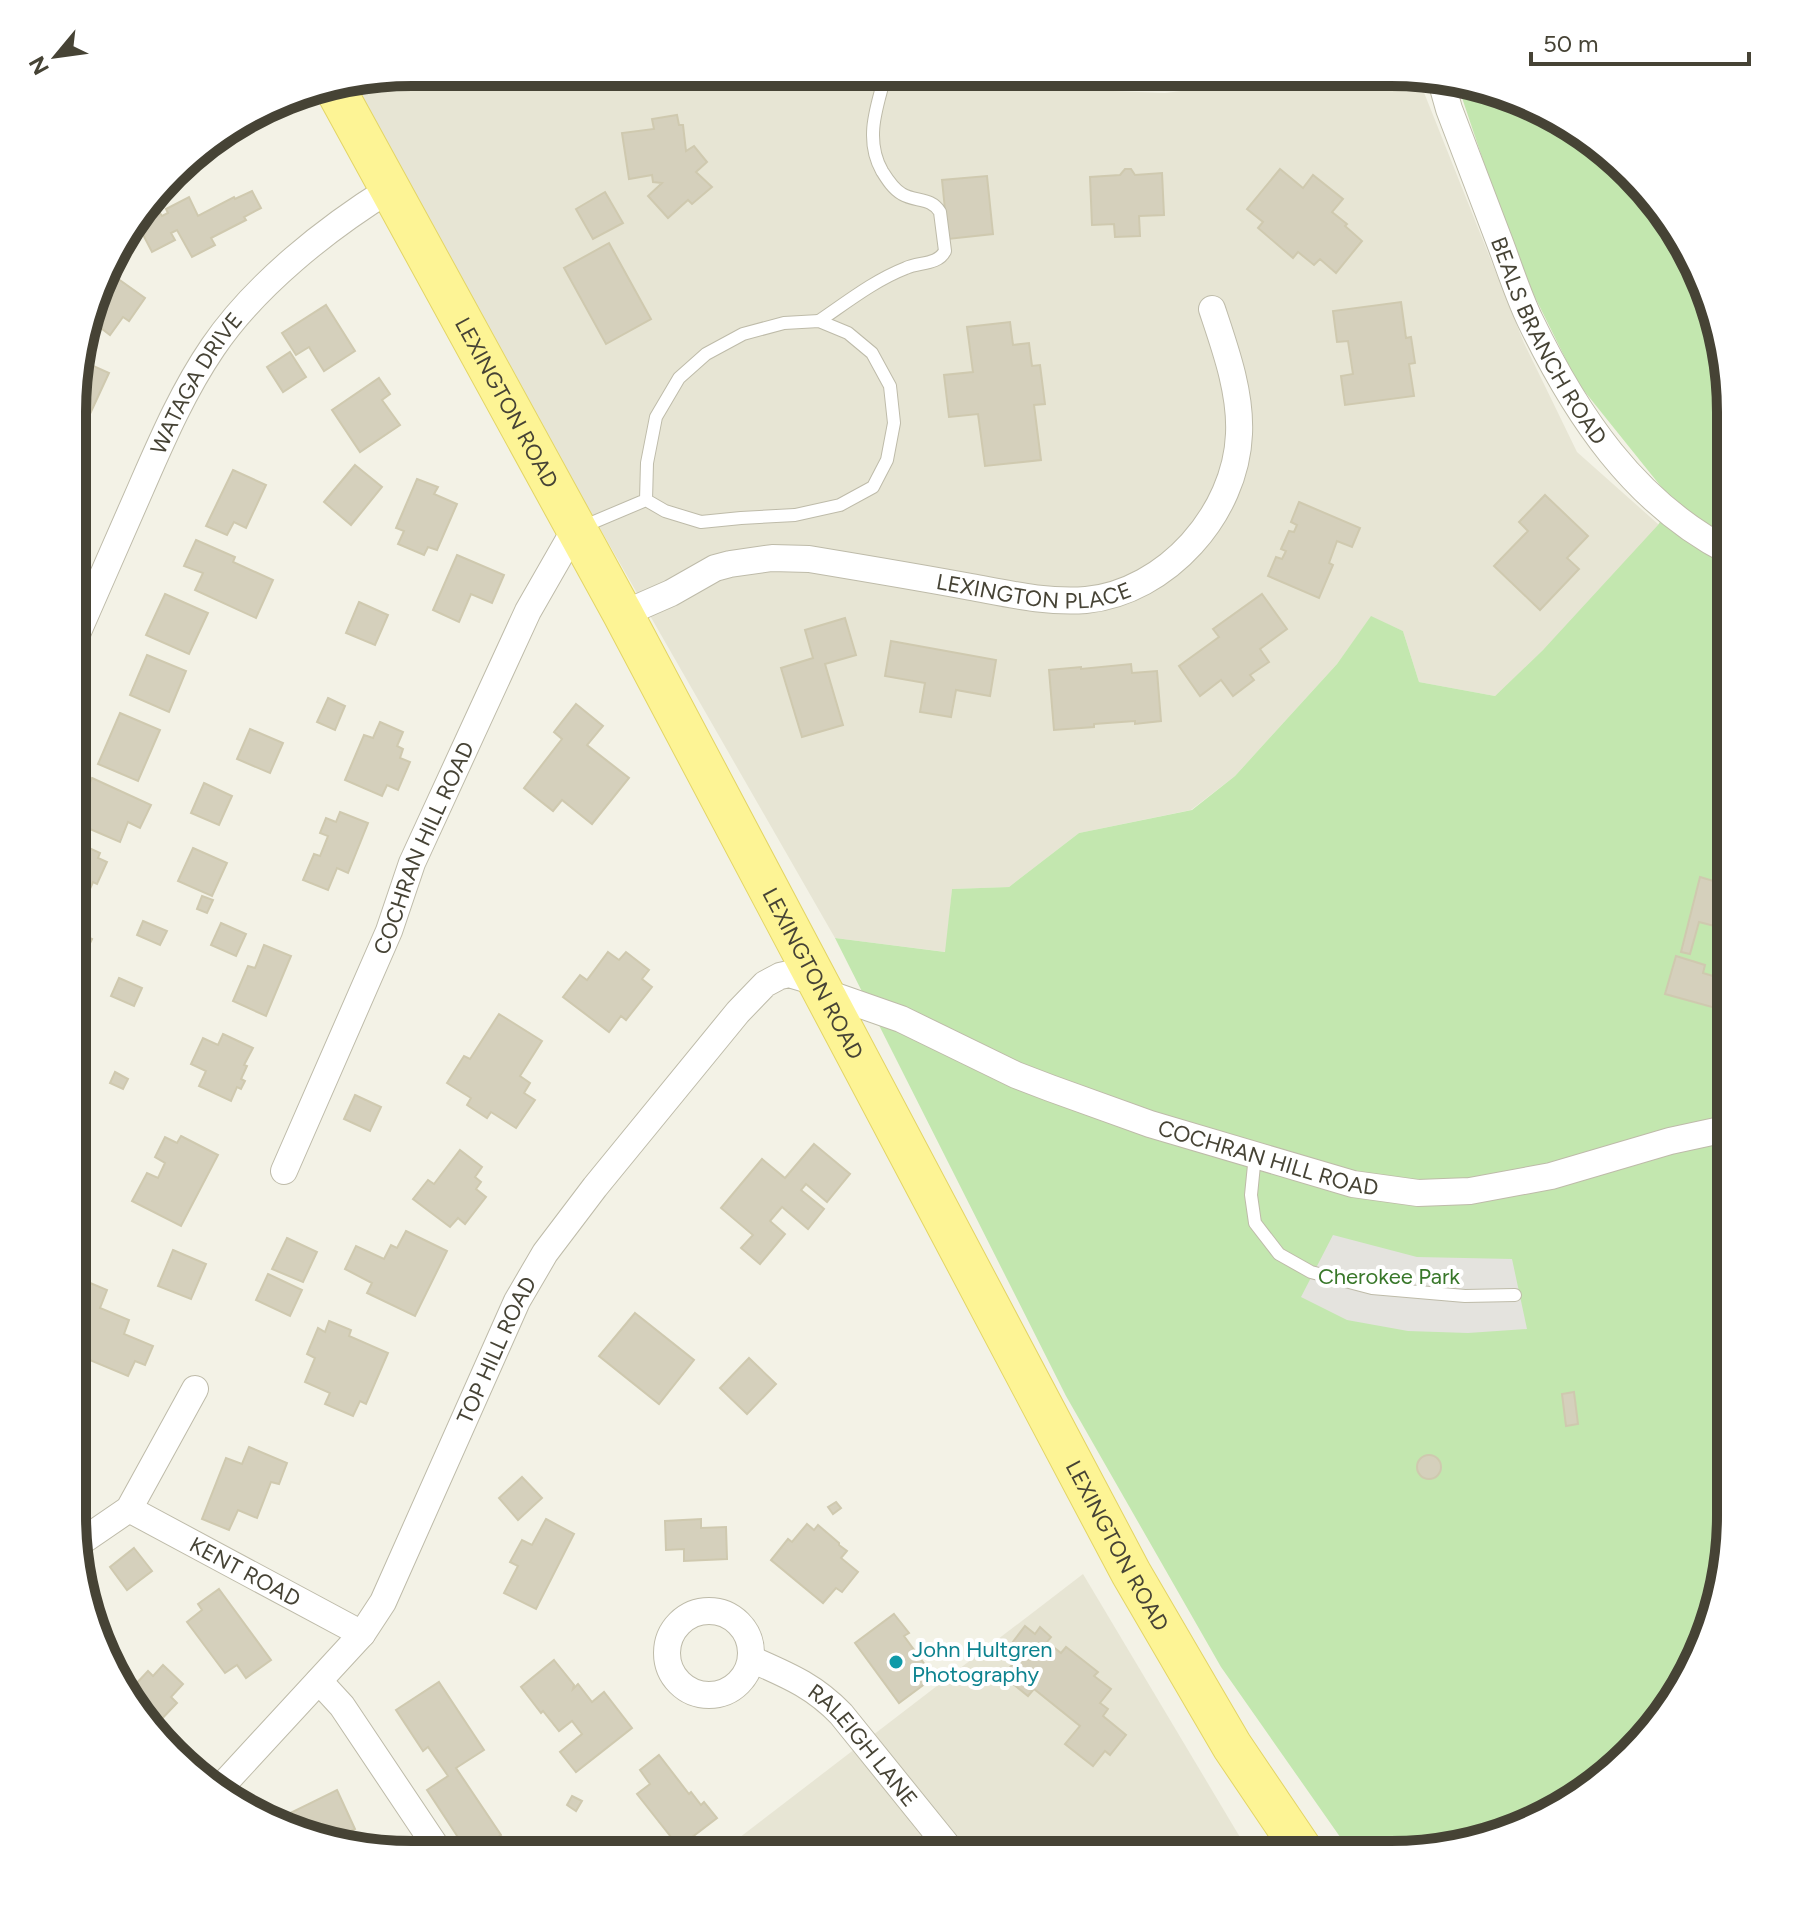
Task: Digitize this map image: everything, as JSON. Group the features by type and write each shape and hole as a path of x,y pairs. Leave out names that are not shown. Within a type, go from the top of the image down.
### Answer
{"main road":[{"name":"LEXINGTON ROAD","path":"338,95 623,614 1131,1573 1232,1746 1296,1841"}],"street":[{"name":"BEALS BRANCH ROAD","path":"1444,91 1529,318 1567,392 1624,470 1667,511 1717,545"},
{"name":"WATAGA DRIVE","path":"86,613 163,438 188,387 215,345 250,302 293,261 353,211 390,189"},
{"name":"LEXINGTON PLACE","path":"623,614 671,593 715,568 772,558 809,559 1048,600 1088,600 1138,584 1168,565 1196,540 1221,503 1231,480 1240,432 1236,393 1212,309"},
{"name":"COCHRAN HILL ROAD","path":"284,1171 389,931 412,863 528,611 575,529"},
{"name":"TOP HILL ROAD","path":"225,1782 362,1634 383,1602 517,1301 545,1253 738,1012 765,984 789,974 806,979 824,992"},
{"name":"COCHRAN HILL ROAD","path":"824,992 901,1019 1016,1075 1150,1124 1353,1184 1418,1193 1470,1191 1551,1176 1670,1141 1717,1131"},
{"path":"87,1538 129,1509 195,1389"},
{"name":"KENT ROAD","path":"129,1509 362,1634"},
{"name":"RALEIGH LANE","path":"751,1659 799,1680 828,1700 944,1841"},
{"path":"319,1681 342,1706 432,1841"}],"lane":[{"path":"819,321 868,287 907,267 939,260 945,251 938,207 931,202 903,195 887,180 878,164 872,141 883,86"},
{"path":"819,321 848,333 872,353 890,386 894,423 887,460 873,487 840,505 795,515 701,522 665,511 646,500 647,463 656,417 679,378 706,354 743,334 784,323 819,321"},
{"path":"575,529 646,500"},
{"path":"1255,1155 1251,1195 1255,1223 1279,1254 1311,1272 1372,1288 1465,1296 1515,1295"}],"shaded area":[{"path":"412,86 980,86 1165,93 1221,86 1422,88 1524,343 1577,452 1667,532 1495,696 1419,682 1403,631 1371,617 1337,664 1235,776 1191,810 1079,833 1009,887 952,889 946,952 835,938 540,424 355,91"},
{"path":"1333,1235 1417,1257 1512,1259 1527,1329 1468,1333 1408,1331 1347,1320 1301,1297"},
{"path":"1083,1574 1242,1841 735,1841"}],"green space":[{"name":"Cherokee Park","path":"1461,94 1496,103 1554,130 1589,153 1636,197 1662,231 1683,268 1700,307 1711,349 1717,412 1716,1536 1711,1578 1700,1620 1673,1678 1636,1730 1589,1774 1535,1807 1475,1830 1412,1840 1343,1841 1221,1667 1066,1396 835,938 945,952 952,889 1009,887 1079,833 1192,810 1235,776 1337,664 1371,616 1403,631 1419,682 1495,696 1543,650 1658,525 1667,511 1683,514 1577,382 1529,285"}],"building":[{"path":"677,115 679,125 683,125 686,151 694,146 707,162 696,172 712,187 692,204 688,200 668,218 648,196 662,183 653,182 652,175 629,179 622,133 654,129 652,119"},
{"path":"1125,169 1131,169 1135,175 1162,173 1164,215 1139,216 1140,236 1115,237 1114,224 1092,225 1090,177 1120,175"},
{"path":"1280,169 1303,188 1313,175 1343,199 1332,212 1362,241 1336,273 1320,259 1314,265 1298,252 1293,258 1258,228 1263,222 1247,209"},
{"path":"987,176 993,234 948,239 942,180"},
{"path":"252,191 261,208 244,217 246,220 211,238 215,245 192,257 177,230 171,233 175,240 152,252 141,231 150,219 168,213 166,209 189,197 198,216"},
{"path":"605,192 623,223 593,239 576,209"},
{"path":"609,243 651,319 606,344 564,268"},
{"path":"116,277 145,298 129,321 123,317 110,335 98,326"},
{"path":"1401,302 1406,338 1411,337 1415,363 1409,364 1414,396 1345,405 1341,376 1353,374 1348,341 1337,342 1333,311"},
{"path":"326,305 355,351 324,371 309,347 296,355 282,333"},
{"path":"1010,322 1013,345 1029,343 1032,366 1040,365 1045,404 1034,405 1041,460 985,466 978,414 949,417 944,375 973,372 967,327"},
{"path":"290,352 306,377 283,392 267,367"},
{"path":"90,360 93,361 91,365 109,373 89,416 86,412"},
{"path":"379,378 390,394 382,400 400,425 360,452 332,410"},
{"path":"355,465 382,487 351,525 324,502"},
{"path":"233,470 266,485 246,528 234,522 227,535 206,526"},
{"path":"417,479 438,487 434,494 457,504 437,550 428,547 424,555 398,544 404,531 396,528"},
{"path":"1545,495 1588,536 1567,558 1579,569 1540,610 1494,566 1528,531 1519,522"},
{"path":"1299,502 1360,528 1352,547 1337,541 1329,563 1333,565 1319,598 1268,576 1276,557 1282,559 1286,551 1281,549 1289,531 1294,532 1297,525 1291,522"},
{"path":"196,540 235,557 233,562 273,580 256,618 195,590 203,573 184,566"},
{"path":"457,555 504,575 492,603 471,594 459,622 433,610"},
{"path":"165,594 208,613 189,654 146,635"},
{"path":"1262,594 1287,629 1260,649 1269,662 1250,675 1254,680 1233,696 1221,680 1200,696 1179,666 1219,637 1213,629"},
{"path":"359,602 388,615 375,645 346,633"},
{"path":"845,618 856,655 825,664 843,725 802,737 781,668 813,658 805,630"},
{"path":"891,641 996,660 990,696 956,690 951,717 920,712 925,683 885,676"},
{"path":"147,655 186,671 169,712 130,695"},
{"path":"1131,664 1132,673 1157,671 1161,721 1094,724 1094,727 1054,730 1049,670"},
{"path":"328,698 345,706 335,730 317,722"},
{"path":"576,704 603,726 587,745 629,778 592,824 562,800 553,811 524,788 562,739 554,732"},
{"path":"120,713 160,730 138,781 98,764"},
{"path":"380,722 403,732 397,746 403,749 400,758 410,762 398,790 387,785 382,796 345,780 364,735 373,738"},
{"path":"250,729 283,743 270,773 237,759"},
{"path":"92,778 151,805 140,828 128,822 120,842 86,827 86,791"},
{"path":"204,783 232,796 219,825 191,813"},
{"path":"340,812 368,823 348,873 337,868 328,890 303,880 314,854 320,856 328,836 320,833 326,818 336,822"},
{"path":"86,847 100,853 98,858 107,862 97,884 93,882 86,898"},
{"path":"193,848 227,863 212,896 178,881"},
{"path":"1700,877 1717,882 1717,927 1699,922 1690,954 1681,952"},
{"path":"202,896 213,900 207,913 197,909"},
{"path":"143,921 167,931 160,945 137,935"},
{"path":"221,923 246,934 236,956 211,945"},
{"path":"86,936 92,939 86,952"},
{"path":"264,945 291,956 266,1016 233,1001 248,966 255,968"},
{"path":"608,952 619,960 626,952 649,970 642,979 652,987 626,1020 621,1016 609,1032 563,997 580,975 587,980"},
{"path":"1676,956 1705,965 1703,973 1717,977 1717,1008 1665,994"},
{"path":"119,978 142,988 134,1006 111,996"},
{"path":"499,1014 542,1041 520,1076 530,1083 524,1093 535,1100 516,1128 491,1112 487,1118 467,1105 471,1098 447,1083 464,1056 470,1059"},
{"path":"223,1034 253,1048 244,1065 247,1066 241,1079 245,1081 241,1089 237,1087 231,1101 199,1086 206,1071 191,1064 203,1038 218,1045"},
{"path":"115,1072 128,1079 123,1089 110,1083"},
{"path":"355,1095 381,1107 370,1131 344,1119"},
{"path":"181,1136 218,1155 181,1226 132,1201 147,1173 158,1178 165,1163 155,1157 165,1137 177,1143"},
{"path":"814,1144 850,1174 827,1202 806,1184 801,1190 824,1209 808,1229 782,1207 770,1221 785,1234 760,1264 741,1248 753,1235 721,1208 762,1159 785,1178"},
{"path":"460,1150 482,1167 475,1177 481,1182 476,1189 486,1197 465,1224 458,1218 450,1227 413,1199 428,1180 434,1184"},
{"path":"406,1231 447,1251 415,1316 367,1293 372,1283 345,1269 356,1246 384,1259 391,1245 397,1248"},
{"path":"287,1238 317,1252 303,1282 272,1269"},
{"path":"173,1250 206,1264 191,1299 158,1286"},
{"path":"268,1274 302,1290 290,1316 256,1300"},
{"path":"86,1281 107,1290 100,1308 129,1320 124,1334 153,1346 145,1365 135,1361 128,1376 90,1360 87,1369"},
{"path":"635,1313 694,1360 659,1404 599,1356"},
{"path":"329,1321 351,1330 349,1336 388,1353 366,1404 360,1401 353,1416 325,1404 330,1393 305,1382 315,1358 307,1354 318,1328 325,1332"},
{"path":"749,1358 776,1384 747,1414 720,1388"},
{"path":"1574,1392 1578,1424 1566,1426 1562,1394"},
{"path":"249,1447 287,1463 279,1484 271,1482 257,1518 238,1510 229,1530 202,1519 226,1458 242,1464"},
{"path":"1429,1455 1440,1462 1441,1467 1434,1478 1429,1479 1418,1472 1417,1467 1424,1456"},
{"path":"522,1477 542,1498 518,1520 499,1498"},
{"path":"836,1502 841,1508 833,1514 828,1507"},
{"path":"546,1519 574,1534 536,1609 504,1593 518,1566 510,1562 522,1540 532,1545"},
{"path":"701,1519 701,1528 726,1527 727,1559 684,1561 684,1549 666,1550 665,1521"},
{"path":"807,1524 814,1530 818,1525 839,1543 847,1551 841,1558 858,1572 842,1592 836,1588 823,1603 771,1560 788,1539 792,1542"},
{"path":"134,1548 152,1571 127,1590 110,1567"},
{"path":"219,1589 271,1660 246,1678 237,1665 225,1673 187,1622 202,1610 198,1604"},
{"path":"894,1614 909,1633 904,1636 934,1677 899,1703 855,1643"},
{"path":"1025,1626 1035,1634 1040,1627 1051,1637 1047,1642 1061,1653 1066,1647 1098,1672 1094,1676 1111,1689 1100,1703 1108,1709 1103,1716 1126,1735 1110,1755 1105,1751 1093,1766 1065,1744 1080,1726 1034,1689 1028,1696 1003,1676 1023,1651 1012,1643"},
{"path":"554,1660 574,1685 573,1689 578,1684 592,1702 604,1692 632,1728 576,1772 560,1752 582,1734 572,1721 559,1731 521,1687"},
{"path":"163,1665 183,1684 171,1697 177,1703 160,1721 135,1685 148,1671 153,1676"},
{"path":"439,1682 484,1750 456,1768 501,1835 492,1841 460,1841 427,1790 448,1776 428,1747 423,1751 396,1710"},
{"path":"659,1755 689,1794 691,1792 701,1805 704,1802 717,1818 687,1841 674,1841 637,1794 650,1784 640,1770"},
{"path":"337,1790 355,1829 345,1834 286,1815"},
{"path":"572,1796 582,1801 576,1811 567,1805"}],"place":[{"name":"John Hultgren Photography","path":"896,1662"}]}
